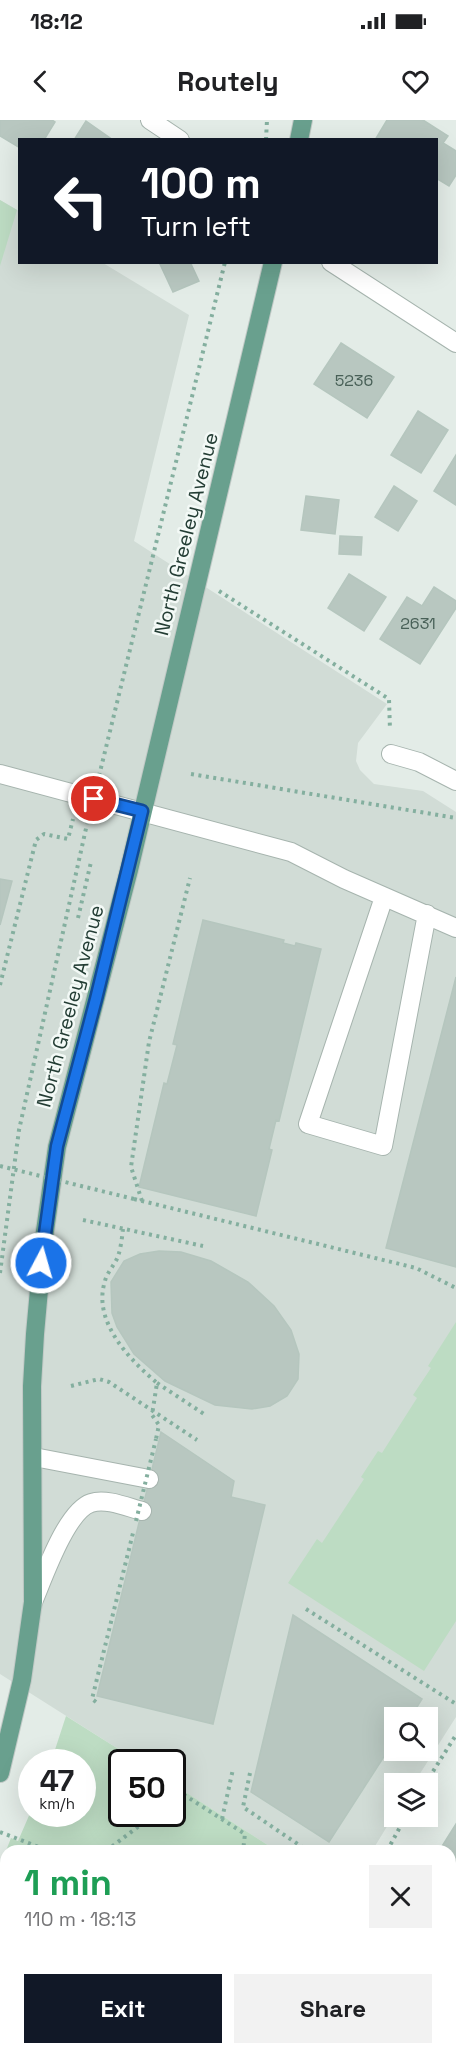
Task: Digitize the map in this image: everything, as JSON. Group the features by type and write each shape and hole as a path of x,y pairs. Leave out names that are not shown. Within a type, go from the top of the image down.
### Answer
{"main road":[{"path":"299,138 303,120"},
{"name":"North Greeley Avenue","path":"0,1773 22,1680 33,1602 35,1334 51,1178 63,1120 96,999 273,264"}],"street":[{"path":"150,120 177,138"},
{"path":"333,264 456,343"},
{"path":"391,754 419,762 456,781"},
{"path":"0,774 291,852 384,897 456,928"},
{"path":"384,897 308,1124 383,1146 427,914"},
{"path":"34,1457 149,1479"},
{"path":"33,1602 66,1531 81,1508 98,1501 139,1516"}],"path":[{"path":"266,138 267,120"},
{"name":"North Greeley Avenue","path":"0,1273 19,1130 86,797 224,264"},
{"path":"198,578 389,699 391,754"},
{"path":"191,774 456,818"},
{"path":"0,986 36,840 44,834 68,840 86,797"},
{"path":"78,918 91,862"},
{"path":"143,1202 131,1167 147,1053 190,878"},
{"path":"0,1166 416,1268 456,1288"},
{"path":"83,1220 202,1246"},
{"path":"123,1229 118,1256 105,1280 103,1300 105,1312 122,1347 157,1383 204,1414"},
{"path":"71,1386 99,1379 109,1382 197,1440"},
{"path":"96,1702 92,1699 139,1516 159,1425 152,1415 157,1383"},
{"path":"306,1609 456,1704"},
{"path":"432,1773 456,1735"},
{"path":"222,1819 233,1769"},
{"path":"250,1773 243,1807 299,1845"},
{"path":"186,1796 245,1834 244,1845"},
{"path":"114,1845 137,1827"},
{"path":"390,1845 400,1827"},
{"path":"0,1832 34,1845"}],"shaded area":[{"path":"0,200 18,210 18,264 105,264 189,315 134,541 387,704 358,743 356,761 360,770 374,784 423,791 456,812 456,1717 438,1745 438,1707 384,1707 384,1761 428,1761 420,1773 384,1773 384,1827 387,1827 376,1845 268,1845 186,1792 186,1749 118,1749 0,1674"}],"green space":[{"path":"0,200 17,210 0,266"},
{"path":"456,1322 456,1621 424,1671 288,1583 317,1539 322,1543 364,1479 361,1477 378,1451 382,1453 417,1398 413,1395 431,1368 428,1366"},
{"path":"66,1716 118,1749 108,1749 108,1827 186,1827 186,1792 268,1845 8,1845 11,1838 18,1841 24,1827 96,1827 96,1749 55,1749"}],"building":[{"path":"0,120 52,120 55,122 45,138 18,138 18,147 0,136"},
{"path":"387,120 423,120 448,136 443,143 456,151 456,175 449,186 438,179 438,138 376,138"},
{"path":"86,121 110,138 75,138"},
{"path":"160,264 191,264 199,281 173,292"},
{"path":"341,343 394,377 367,418 314,384"},
{"path":"418,411 448,430 421,473 391,455"},
{"path":"456,455 456,505 434,491"},
{"path":"394,486 417,501 398,531 375,517"},
{"path":"306,496 339,500 335,534 301,530"},
{"path":"340,536 362,537 361,555 339,554"},
{"path":"349,574 386,597 364,631 328,608"},
{"path":"434,587 456,601 456,608 420,664 380,639 407,597 422,606"},
{"path":"0,879 12,881 0,925"},
{"path":"203,920 284,940 283,943 295,946 296,943 321,949 279,1121 276,1120 269,1149 272,1150 256,1216 139,1187 164,1083 167,1084 177,1045 173,1044"},
{"path":"456,977 456,1267 386,1248"},
{"path":"159,1251 181,1252 211,1261 248,1282 274,1306 291,1330 299,1354 298,1379 287,1396 270,1406 252,1409 215,1405 165,1381 134,1354 117,1327 112,1313 111,1282 124,1261 140,1254"},
{"path":"161,1432 234,1481 231,1497 265,1505 213,1724 97,1696"},
{"path":"293,1615 422,1699 417,1707 384,1707 384,1757 329,1842 251,1792"},
{"path":"456,1824 456,1845 443,1845"}],"route":[{"path":"41,1263 57,1146 129,870 142,811 94,799"}]}
